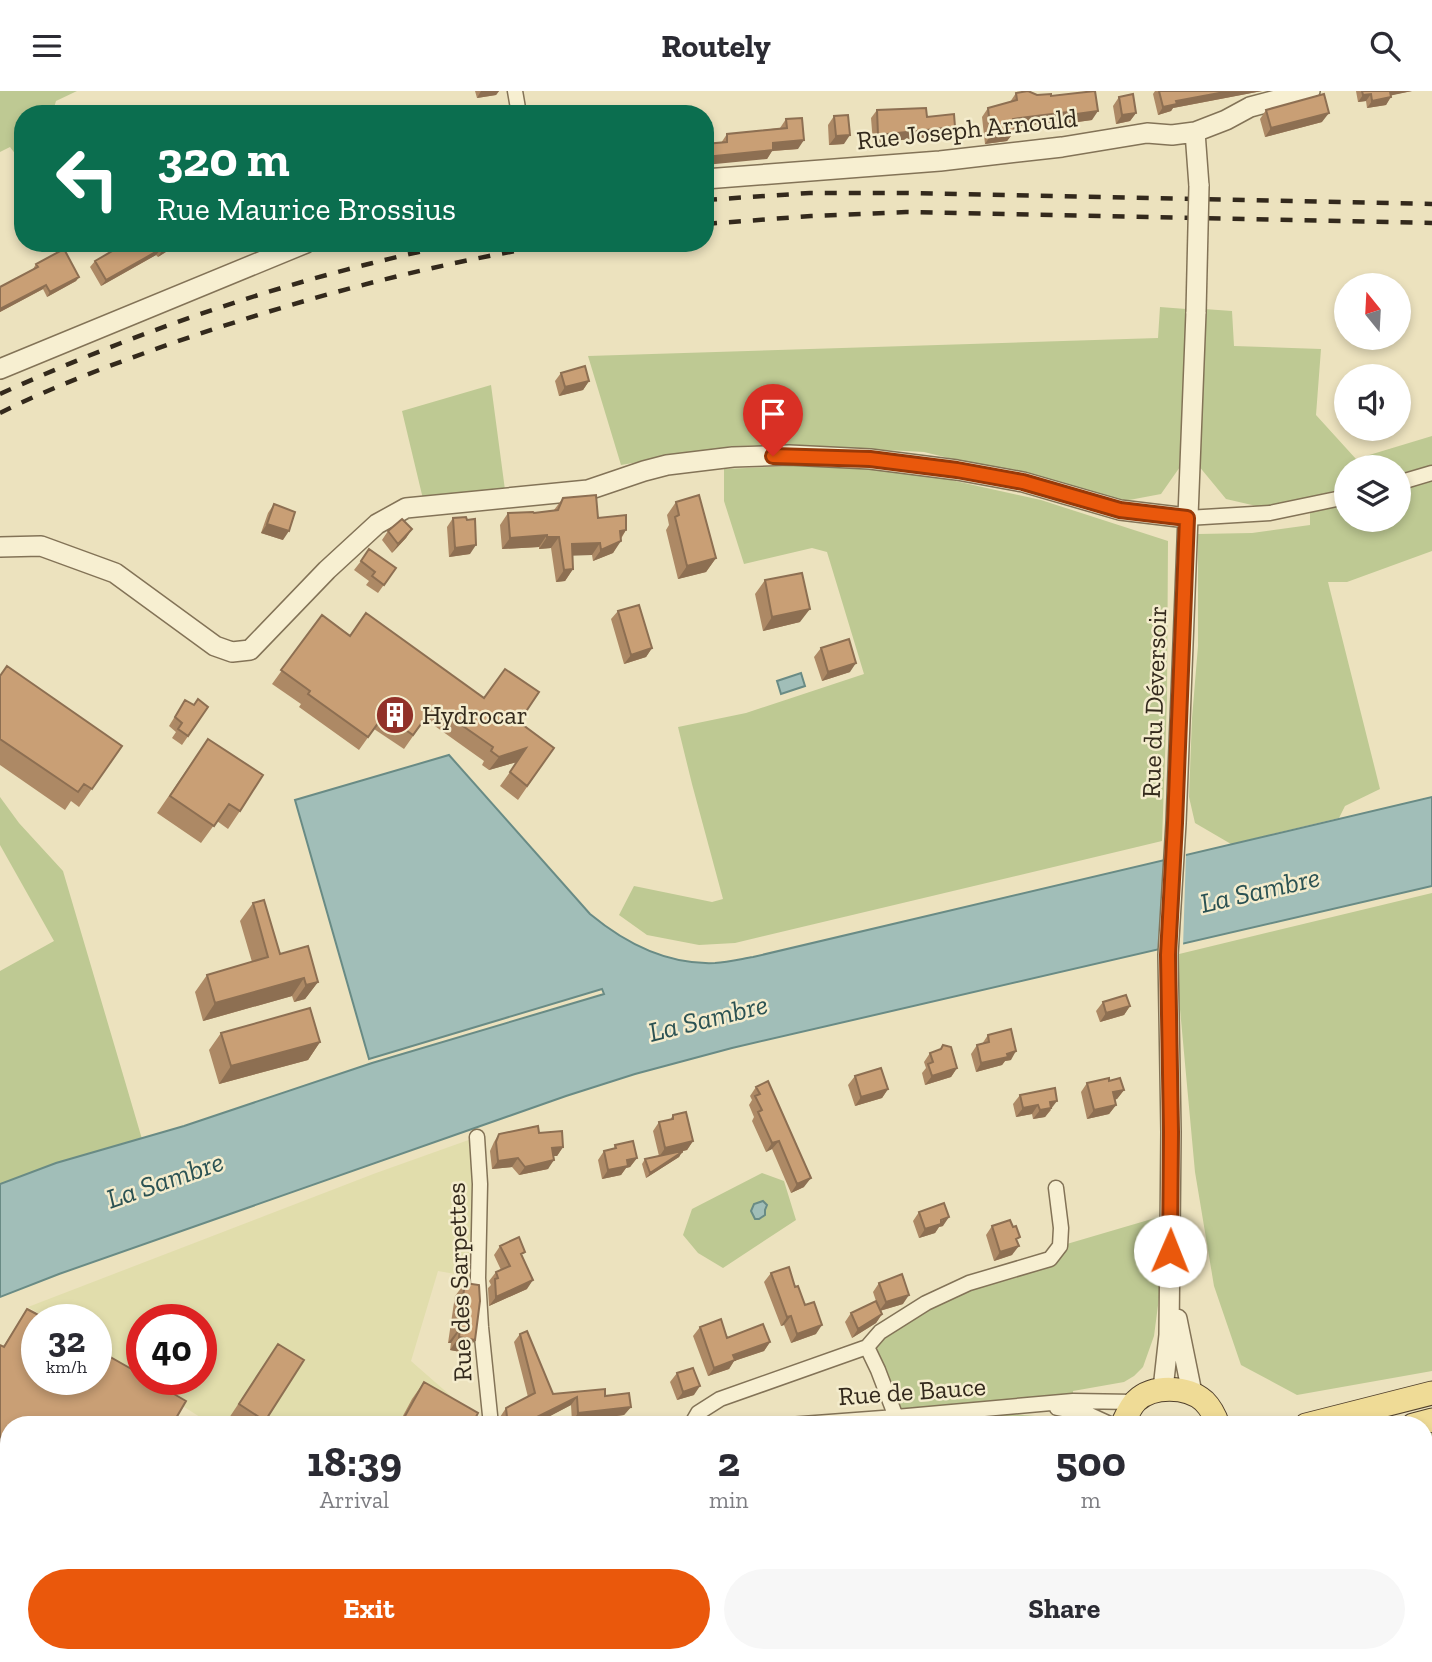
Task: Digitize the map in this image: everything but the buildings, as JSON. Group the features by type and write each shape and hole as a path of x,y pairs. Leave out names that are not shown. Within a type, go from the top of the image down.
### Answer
{"main road":[{"path":"1127,1416 1134,1402 1163,1389 1192,1393 1215,1416"},
{"path":"1343,1416 1432,1394"}],"street":[{"name":"Rue Joseph Arnould","path":"714,178 940,161 1062,147 1147,133 1172,135 1195,132 1250,107 1310,91"},
{"name":"Rue du Déversoir","path":"1163,1389 1169,1335 1171,1132 1168,955 1196,312 1199,186 1195,132"},
{"path":"0,369 284,252"},
{"path":"0,547 41,546 115,573 215,646 232,652 250,650 327,570 367,533 377,524 406,508 588,490 667,465 733,457 789,455 870,459 1023,482 1120,510 1187,518 1270,513 1334,500"},
{"path":"1411,479 1432,473"},
{"name":"Rue des Sarpettes","path":"477,1137 480,1184 479,1290 490,1416"},
{"path":"696,1416 720,1399 867,1347 880,1332 937,1298 969,1283 1050,1259 1060,1245 1061,1228 1056,1188"},
{"name":"Rue du Déversoir","path":"1169,1275 1192,1393"},
{"path":"867,1347 896,1416"},
{"name":"Rue de Bauce","path":"945,1416 1073,1401 1134,1402"},
{"name":"Rue de Bauce","path":"1038,1406 1094,1416"}],"shaded area":[{"path":"477,1137 478,1278 438,1271 411,1361 474,1416 198,1416 165,1395 217,1395 217,1304 126,1304 126,1370 112,1361 112,1304 36,1304"}],"green space":[{"path":"0,91 77,91 56,101 55,105 14,105 14,152 10,147 0,152"},
{"path":"1160,307 1186,309 1182,464 1161,494 1124,501 924,452 793,445 733,446 621,465 588,356 1158,338"},
{"path":"1204,309 1232,311 1234,346 1321,349 1316,415 1334,435 1334,441 1340,441 1352,455 1334,455 1334,491 1265,508 1226,499 1198,465"},
{"path":"491,385 505,490 423,499 402,411"},
{"path":"1432,436 1432,465 1411,471 1411,455 1369,455"},
{"path":"833,464 933,476 1041,500 1168,541 1167,700 1162,841 735,943 699,945 647,935 619,915 634,886 712,902 723,899 678,727 746,713 864,674 827,552 812,548 744,564 724,501 724,469"},
{"path":"1432,473 1432,551 1347,582 1328,582 1380,789 1345,806 1339,818 1231,844 1195,823 1189,797 1198,646 1198,534 1252,533 1310,525 1310,505 1334,500 1334,532 1411,532 1411,479"},
{"path":"0,797 19,823 63,871 142,1139 56,1163 0,1184 0,971 54,941 0,845"},
{"path":"1432,893 1432,1371 1297,1395 1241,1365 1214,1286 1195,1172 1175,955"},
{"path":"762,1173 784,1181 796,1220 723,1268 698,1253 683,1235 692,1209"},
{"path":"1162,1216 1160,1290 1154,1336 1143,1367 1124,1382 1073,1391 1073,1401 896,1416 867,1347 926,1303 1027,1266 1060,1246"},
{"path":"1008,1414 1034,1416 993,1416"}],"water":[{"path":"801,673 805,686 781,694 777,681"},
{"name":"La Sambre","path":"449,755 590,914 603,925 648,950 698,963 720,963 753,957 1432,797 1432,886 732,1048 635,1074 59,1274 0,1297 0,1184 56,1163 184,1126 372,1063 604,994 602,989 369,1059 295,800"},
{"path":"763,1201 767,1205 765,1215 755,1219 751,1211 754,1204"}],"pier":[{"path":"1186,851 1183,948 1161,954 1164,856"}],"railway":[{"path":"714,199 810,193 907,193 1432,204"},
{"path":"714,223 906,212 1432,223"},
{"path":"0,394 112,347 226,305 420,252"},
{"path":"0,413 104,368 264,313 363,285 462,261 513,252"}],"place":[{"name":"Hydrocar","path":"395,715"}],"route":[{"path":"773,456 870,459 957,470 1023,482 1120,510 1187,518 1168,955 1170,1251"}]}
